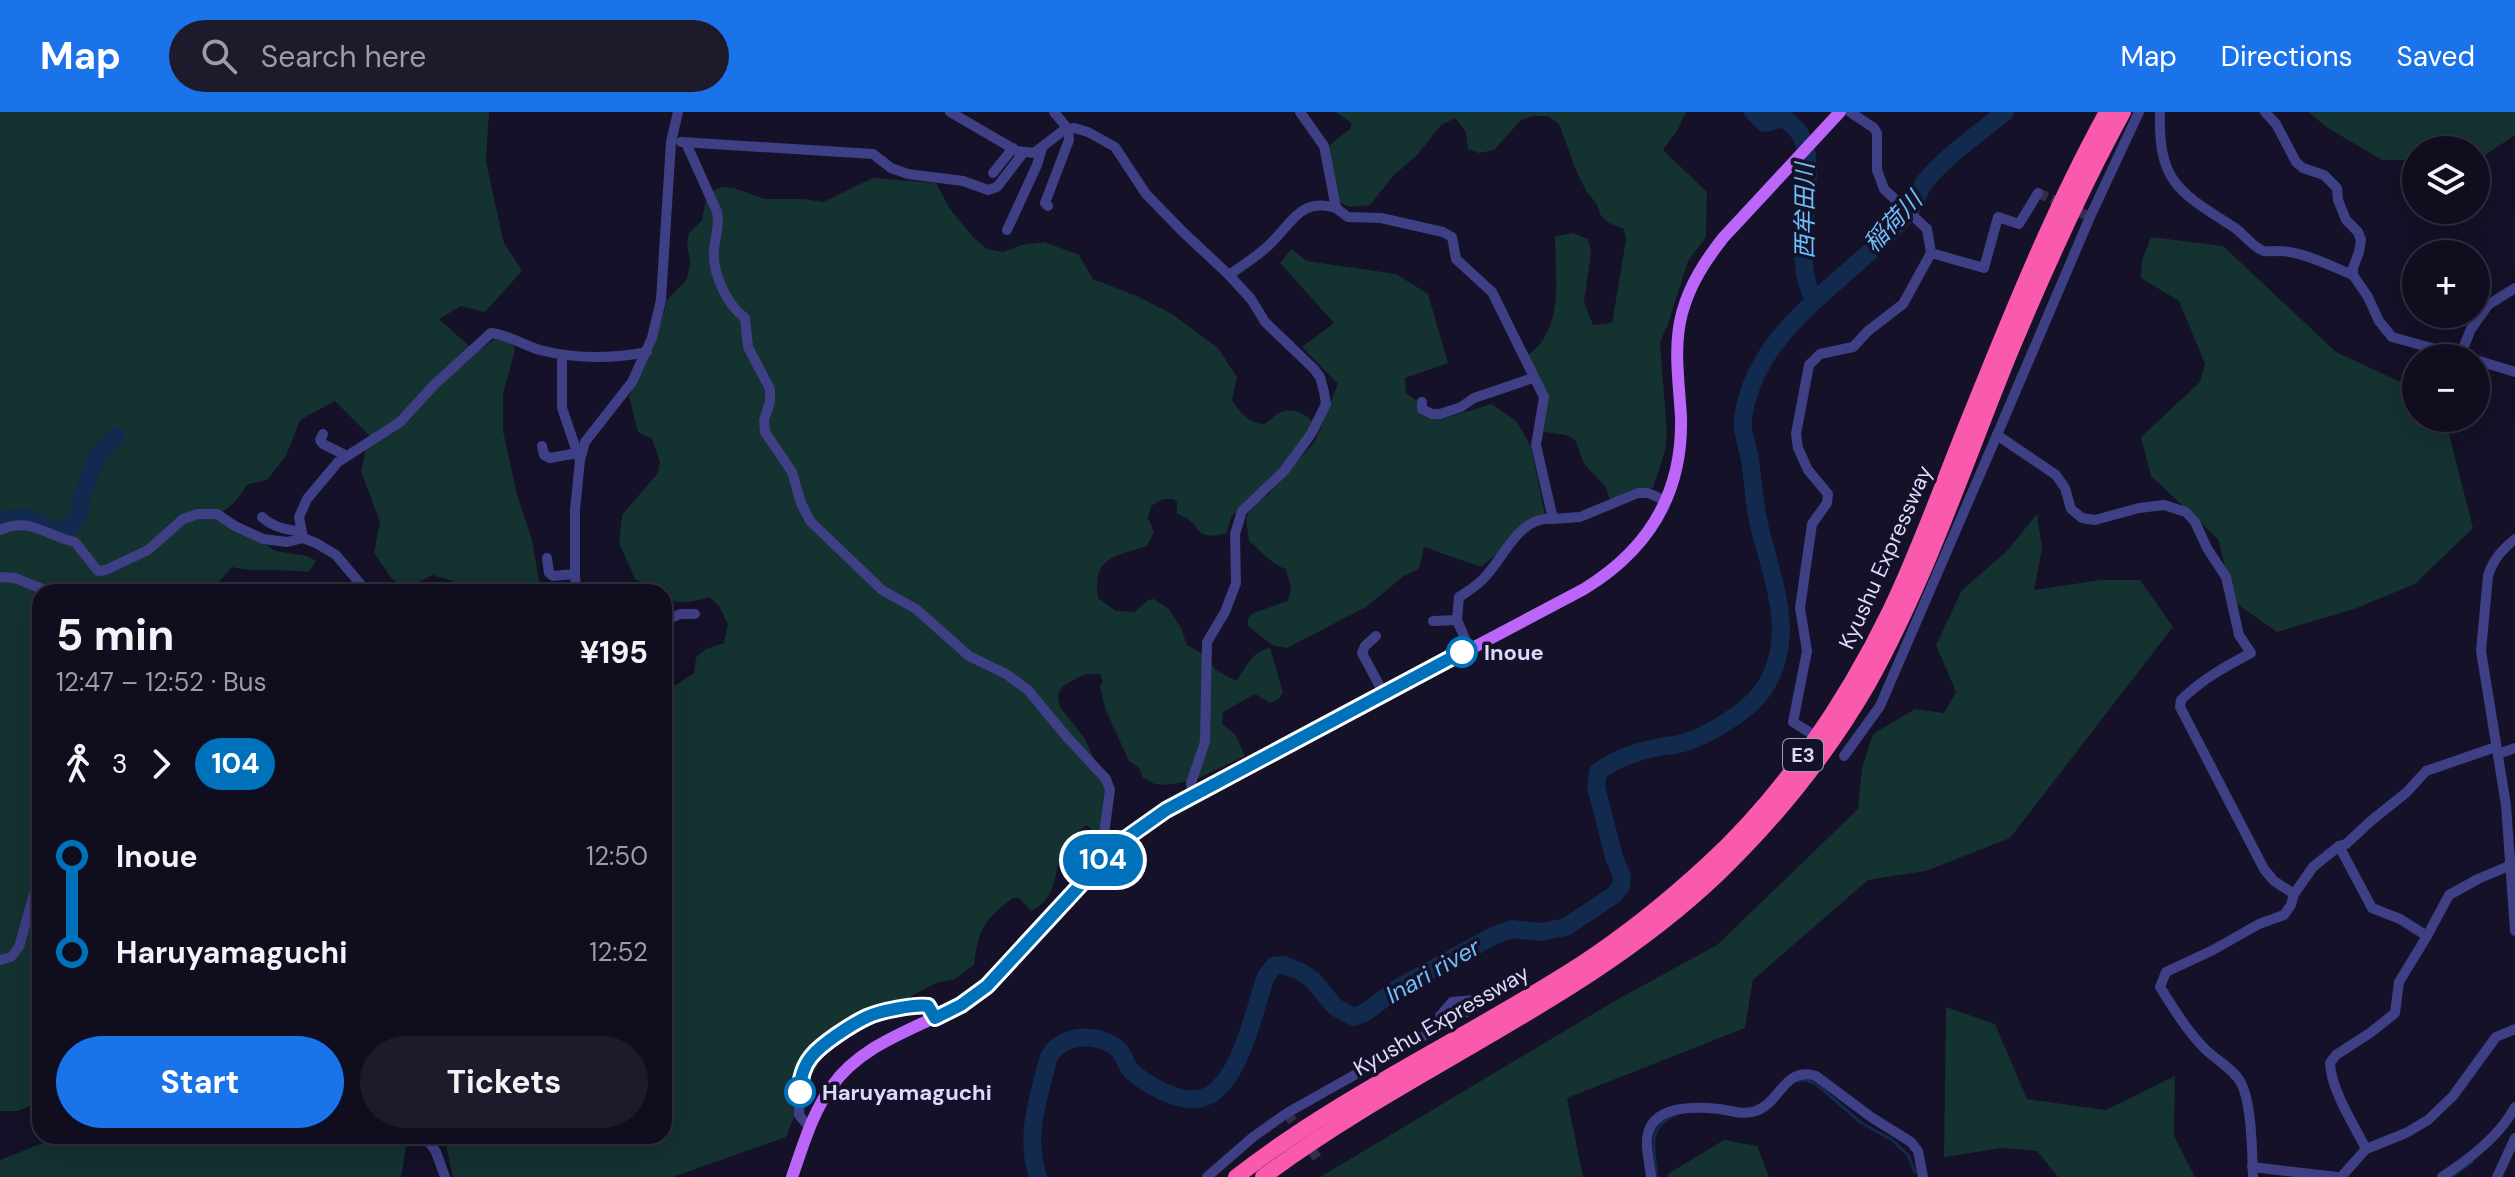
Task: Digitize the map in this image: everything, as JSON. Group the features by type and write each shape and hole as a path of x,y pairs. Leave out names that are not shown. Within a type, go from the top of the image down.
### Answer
{"highway":[{"name":"Kyushu Expressway","path":"1236,1177 1332,1110 1534,993 1624,934 1709,863 1751,820 1793,769 1854,678 1890,611 2051,224 2107,112"},
{"name":"Kyushu Expressway","path":"1263,1177 1342,1123 1541,1006 1633,946 1719,873 1762,829 1805,777 1867,685 1903,616 2063,230 2123,112"}],"main road":[{"path":"792,1177 810,1128 831,1086 843,1072 882,1042 961,1005 987,986 1125,839 1192,795 1606,575 1625,559 1641,542 1666,501 1675,473 1681,417 1677,365 1679,339 1682,314 1691,287 1723,238 1840,112"}],"street":[{"path":"578,456 585,442 632,382 647,352 661,300 671,142 678,112"},
{"path":"1048,206 1045,203 1069,140 1068,129 1054,112"},
{"path":"1300,112 1324,146 1336,208"},
{"path":"1809,732 1793,722 1807,651 1800,608 1812,524 1827,503 1828,494 1808,470 1798,448 1796,434 1809,365 1820,354 1853,347 1903,304 1931,253 1927,229 1884,189 1877,170 1877,133 1850,112"},
{"path":"1844,756 1880,706 1887,691 2090,217 2139,112"},
{"path":"2160,112 2159,139 2165,165 2174,181 2191,199 2241,232 2263,251 2291,252 2353,275"},
{"path":"2265,112 2276,124 2296,162 2303,168 2324,175 2337,188 2346,220 2361,240 2353,275 2379,321 2392,337 2417,344"},
{"path":"953,113 1018,150 1034,153 1074,128 1115,147 1146,194 1229,275 1251,299 1265,322 1320,377 1326,404 1311,434 1284,471 1242,511 1235,534 1236,583 1225,612 1207,642 1205,742 1191,783 1192,795"},
{"path":"671,142 873,154 891,168 908,174 963,181 988,190 997,187 1018,150"},
{"path":"686,143 719,220 714,254 717,271 729,300 745,318 748,347 770,389 765,432 792,472 810,521 882,590 916,609 969,656 1006,674 1028,690 1106,779 1110,790 1103,841 1108,855"},
{"path":"1007,230 1042,148"},
{"path":"993,173 1018,150"},
{"path":"1931,253 1984,268 1998,217 2019,224 2038,193"},
{"path":"1229,275 1267,247 1293,216 1319,207 1336,208 1348,217 1381,218 1438,229 1452,237 1456,259 1492,292 1544,397 1536,445 1553,519"},
{"path":"2467,344 2471,329 2488,305 2515,288"},
{"path":"302,534 299,517 307,499 338,462 400,422 434,385 491,333 562,355 620,357 647,352"},
{"path":"562,355 562,408 578,456 576,584"},
{"path":"2490,364 2515,372"},
{"path":"1422,402 1422,409 1440,414 1461,407 1474,398 1533,378"},
{"path":"323,434 320,440 323,444 347,456"},
{"path":"1997,435 2056,475 2065,488 2071,509 2082,518 2095,520 2164,505 2186,512 2195,522 2226,577 2239,635 2251,653 2199,684 2181,700 2180,707 2264,869 2274,881 2294,894"},
{"path":"542,446 544,455 550,458 578,456"},
{"path":"1469,648 1457,620 1459,597 1485,577 1501,553 1530,523 1544,518 1580,517 1638,493 1648,493 1666,501"},
{"path":"0,530 13,524 29,524 75,542 98,571 148,550 183,519 198,514 217,514 263,539 287,542 302,534"},
{"path":"262,517 302,534 336,555 360,584"},
{"path":"2515,539 2501,550 2491,564 2484,594 2481,651 2506,805 2515,931"},
{"path":"547,558 549,573 553,576 575,574"},
{"path":"0,577 15,578 32,585"},
{"path":"672,618 695,614"},
{"path":"1433,621 1457,620"},
{"path":"1376,636 1362,653 1384,694"},
{"path":"2515,748 2431,768 2346,844 2313,867 2284,915 2259,924 2166,972 2160,986 2196,1039 2242,1084 2249,1117 2252,1172 2339,1177 2366,1149 2406,1133 2428,1120 2453,1096 2496,1037 2515,1029"},
{"path":"2339,846 2372,908 2400,919 2427,936"},
{"path":"2366,1149 2334,1082 2330,1063 2336,1055 2395,1013 2399,982 2449,895 2511,865"},
{"path":"0,960 11,957 19,947 32,905"},
{"path":"810,1128 799,1115 800,1078 810,1057 868,1016 918,1004 928,1006 935,1018"},
{"path":"1207,1177 1253,1137 1287,1113 1438,1026"},
{"path":"1651,1177 1647,1137 1657,1118 1693,1106 1746,1114 1761,1109 1795,1075 1805,1073 1816,1076 1911,1142 1918,1151 1923,1177"},
{"path":"2442,1177 2494,1135 2515,1107"},
{"path":"2497,1177 2515,1138"},
{"path":"430,1144 445,1177"}],"green space":[{"path":"0,112 489,112 486,162 504,243 522,271 485,312 461,306 439,319 478,351 495,339 513,343 515,350 503,394 503,431 518,498 532,540 540,584 461,584 433,575 415,584 399,584 392,579 374,553 380,522 361,471 369,435 335,401 300,420 286,456 267,480 248,484 235,502 221,513 275,551 308,556 316,561 309,572 232,567 217,584 32,584 32,1105 18,1111 0,1111"},
{"path":"1336,112 1686,112 1663,150 1707,192 1706,237 1688,261 1660,342 1667,433 1665,451 1653,488 1610,499 1605,486 1584,464 1575,440 1566,435 1544,432 1547,400 1528,355 1540,344 1553,316 1555,236 1573,233 1588,239 1591,252 1584,302 1593,325 1612,323 1626,240 1624,229 1601,216 1596,203 1586,191 1559,124 1548,116 1521,120 1494,150 1479,153 1468,149 1466,132 1455,118 1441,125 1370,205 1350,207 1339,202 1328,150 1351,128 1351,123"},
{"path":"2308,112 2515,112 2515,135 2490,152 2490,136 2402,136 2402,160 2382,160 2328,128"},
{"path":"873,178 936,183 950,209 987,249 1003,252 1021,245 1044,242 1079,255 1093,279 1172,314 1218,348 1237,377 1232,400 1249,419 1264,424 1279,413 1290,410 1303,414 1313,423 1288,462 1231,517 1227,533 1202,534 1192,522 1177,514 1177,502 1163,499 1151,506 1148,518 1154,532 1147,546 1109,560 1099,573 1097,584 1098,598 1116,611 1134,612 1148,600 1154,599 1169,609 1187,645 1201,653 1216,670 1236,681 1258,652 1270,648 1283,692 1279,699 1270,703 1255,694 1223,712 1222,724 1235,734 1245,756 1195,780 1167,785 1143,778 1139,768 1129,761 1106,711 1100,674 1086,674 1062,687 1058,695 1060,707 1085,739 1107,787 1099,836 1087,825 1069,842 1061,855 1050,894 1039,906 1031,911 1019,898 1013,898 989,919 978,942 974,965 955,979 936,983 881,1012 828,1047 807,1084 786,1137 673,1177 453,1177 446,1144 672,1144 672,685 694,673 696,657 706,649 724,643 728,624 719,606 709,597 692,602 675,601 672,600 672,584 643,584 635,579 619,543 622,515 658,473 660,462 652,439 638,432 629,396 653,349 667,300 687,279 689,233 702,220 707,194 721,187 734,188 765,199 823,202"},
{"path":"2151,237 2223,246 2336,352 2402,383 2402,432 2449,432 2473,528 2415,584 2354,609 2277,632 2234,602 2218,539 2151,476 2141,437 2200,382 2205,364 2179,301 2141,278 2142,260"},
{"path":"1291,249 1307,261 1396,274 1428,294 1448,363 1405,378 1406,393 1442,419 1492,404 1517,422 1531,447 1545,514 1481,567 1424,547 1419,569 1404,576 1366,607 1287,648 1272,645 1248,626 1248,618 1253,613 1288,601 1291,587 1286,569 1271,561 1249,541 1246,519 1251,506 1268,495 1315,441 1338,384 1302,347 1334,323 1280,263"},
{"path":"2037,514 2042,549 2034,590 2101,580 2140,580 2173,627 2010,838 1926,871 1868,880 1753,980 1745,1028 1567,1098 1583,1177 1320,1177 1620,998 1717,945 1858,809 1862,768 1873,734 1915,709 1944,713 1956,692 1936,645 1962,590 2006,552"},
{"path":"1946,1007 1995,1024 2027,1099 2106,1110 2175,1076 2174,1136 2195,1177 2058,1177 2037,1151 2002,1148 1944,1157"},
{"path":"1724,1140 1757,1146 1769,1177 1668,1177 1668,1174"},
{"path":"40,1144 407,1144 401,1177 0,1177 0,1160"}],"waterway":[{"name":"西牟田川","path":"1753,112 1765,123 1784,118 1798,131 1805,147 1808,187 1803,258 1806,279 1814,299"},
{"name":"Inari river","path":"1038,1177 1032,1138 1035,1113 1049,1057 1062,1043 1081,1038 1102,1040 1119,1050 1131,1071 1145,1081 1171,1095 1197,1099 1212,1094 1234,1067 1266,976 1274,966 1284,965 1301,972 1313,980 1335,1007 1354,1017 1366,1012 1398,988 1495,935 1512,929 1541,932 1566,927 1614,895 1621,886 1622,876 1596,787 1598,772 1630,755 1693,740 1738,714 1763,690 1780,649 1779,606 1758,520 1743,424 1750,389 1762,363 1798,317 1904,218 1924,183 1936,170 2005,112"},
{"path":"34,521 56,531 69,528 79,515 82,496 97,456 116,436"},
{"path":"0,521 23,517 29,519"},
{"path":"1797,1081 1815,1083 1860,1122 1892,1140 1908,1155 1915,1172"},
{"path":"1657,1177 1656,1133 1666,1120 1675,1115"},
{"path":"2452,1177 2473,1161"}],"tunnel":[{"path":"2038,193 2090,217"},
{"path":"1287,1113 1317,1158"}],"bus line":[{"name":"104","path":"800,1092 800,1078 810,1057 868,1016 918,1004 928,1006 935,1018 961,1005 987,986 1108,855 1166,810 1462,652"}],"place":[{"name":"Inoue","path":"1462,652"},
{"name":"Haruyamaguchi","path":"800,1092"}],"water label":[{"name":"稲荷川","path":"1893,222"}]}
